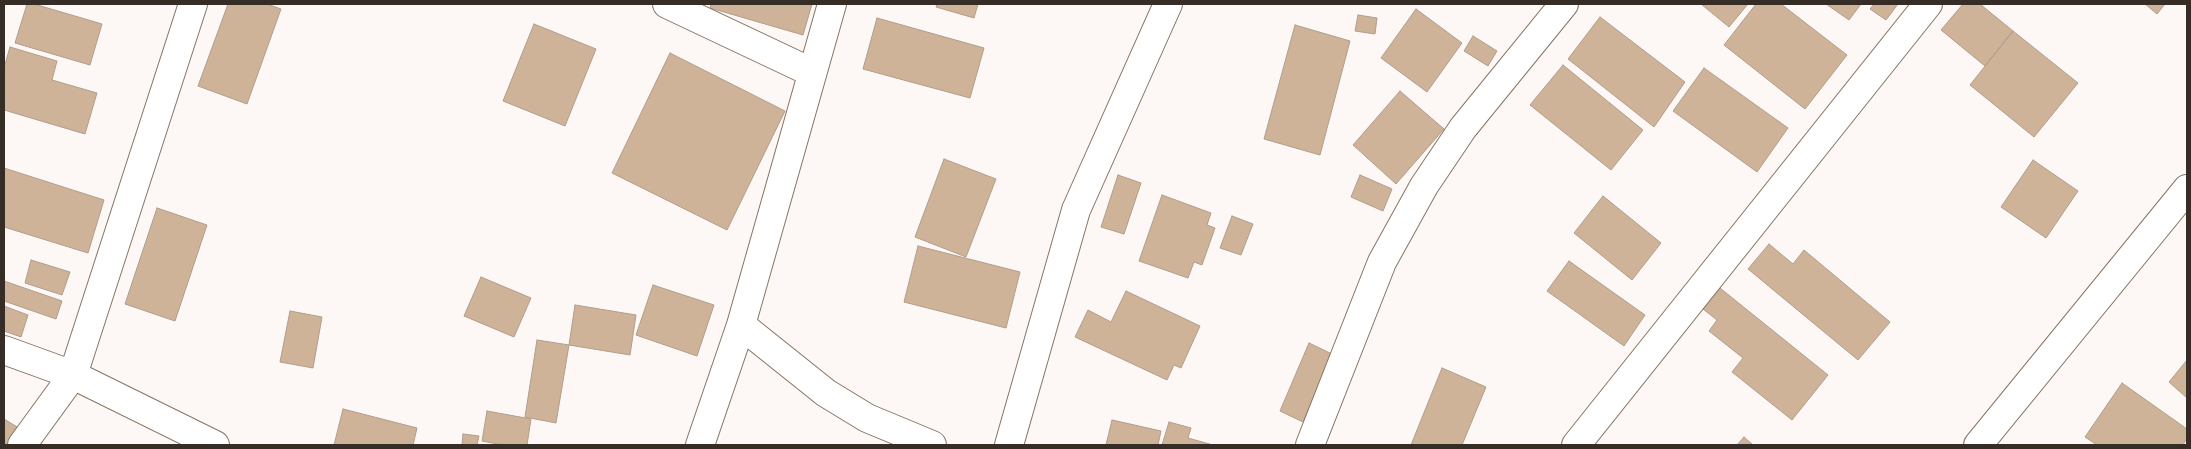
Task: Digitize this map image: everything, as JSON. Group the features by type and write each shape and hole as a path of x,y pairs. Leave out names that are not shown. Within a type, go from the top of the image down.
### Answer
{"street":[{"path":"22,445 73,376 192,4"},
{"path":"667,4 811,72"},
{"path":"700,445 741,325 811,72 832,4"},
{"path":"1010,445 1076,210 1168,4"},
{"path":"1310,445 1382,262 1424,186 1463,128 1564,4"},
{"path":"1576,445 1928,4"},
{"path":"1978,445 2187,189"},
{"path":"741,325 826,393 867,418 932,445"},
{"path":"4,350 73,376 215,445"}],"building":[{"path":"27,4 34,4 102,24 90,65 15,43"},
{"path":"228,4 267,4 281,9 247,104 198,86"},
{"path":"711,4 812,4 803,35 710,8"},
{"path":"937,4 978,4 974,18 936,7"},
{"path":"1701,4 1748,4 1729,27"},
{"path":"1756,4 1781,4 1847,55 1805,109 1724,45"},
{"path":"1826,4 1861,4 1849,20"},
{"path":"1874,4 1898,4 1886,20 1870,9"},
{"path":"1963,4 1980,4 2013,31 1985,66 1941,30"},
{"path":"2145,4 2165,4 2157,14"},
{"path":"1416,9 1462,43 1427,92 1381,58"},
{"path":"1358,15 1377,18 1375,34 1355,31"},
{"path":"1600,17 1685,82 1654,127 1568,59"},
{"path":"877,18 984,48 970,98 863,69"},
{"path":"534,24 596,49 565,126 503,101"},
{"path":"1295,25 1350,41 1320,155 1264,139"},
{"path":"2013,31 2078,83 2034,137 1970,85"},
{"path":"1473,36 1497,51 1488,66 1464,51"},
{"path":"10,47 57,61 52,80 97,93 85,134 4,110 4,68"},
{"path":"670,53 785,111 727,230 612,173"},
{"path":"1563,65 1643,130 1611,170 1530,105"},
{"path":"1704,68 1788,128 1757,172 1673,111"},
{"path":"1400,91 1444,129 1396,184 1353,145"},
{"path":"944,159 996,179 966,257 915,237"},
{"path":"2033,160 2078,191 2046,238 2001,207"},
{"path":"4,168 104,200 88,253 4,227"},
{"path":"1118,175 1141,183 1124,234 1101,227"},
{"path":"1360,175 1392,189 1383,211 1351,197"},
{"path":"1162,195 1211,213 1207,225 1215,228 1202,265 1194,262 1188,278 1139,261"},
{"path":"1603,196 1661,243 1632,280 1574,233"},
{"path":"157,208 207,225 175,321 125,304"},
{"path":"1232,216 1253,224 1241,255 1220,248"},
{"path":"1769,244 1793,264 1804,250 1890,322 1858,360 1748,269"},
{"path":"918,246 1020,272 1006,328 904,302"},
{"path":"31,260 70,272 62,295 25,283"},
{"path":"1569,261 1645,315 1624,346 1547,291"},
{"path":"481,277 531,298 514,337 464,316"},
{"path":"4,281 62,301 56,319 4,301"},
{"path":"653,285 714,305 697,356 636,335"},
{"path":"1720,288 1828,375 1792,420 1732,372 1743,358 1709,331 1717,320 1703,309"},
{"path":"1126,291 1200,326 1181,368 1174,365 1167,380 1075,337 1088,310 1111,322"},
{"path":"575,305 636,315 630,355 569,345"},
{"path":"4,306 28,315 21,337 4,331"},
{"path":"290,311 322,317 313,368 280,362"},
{"path":"537,340 569,345 556,423 525,417"},
{"path":"1309,343 1332,354 1303,422 1280,411"},
{"path":"2187,360 2187,398 2169,382"},
{"path":"1442,368 1486,387 1462,445 1411,445"},
{"path":"2122,383 2187,429 2187,438 2183,445 2097,445 2085,437"},
{"path":"343,409 417,428 413,445 334,445"},
{"path":"487,411 531,419 527,445 503,445 482,441"},
{"path":"4,419 19,428 9,445 4,445"},
{"path":"1112,420 1161,431 1158,445 1106,445"},
{"path":"1169,422 1191,428 1188,438 1213,445 1162,445"},
{"path":"463,434 479,436 477,445 462,445"},
{"path":"1744,437 1753,445 1737,445"}]}
